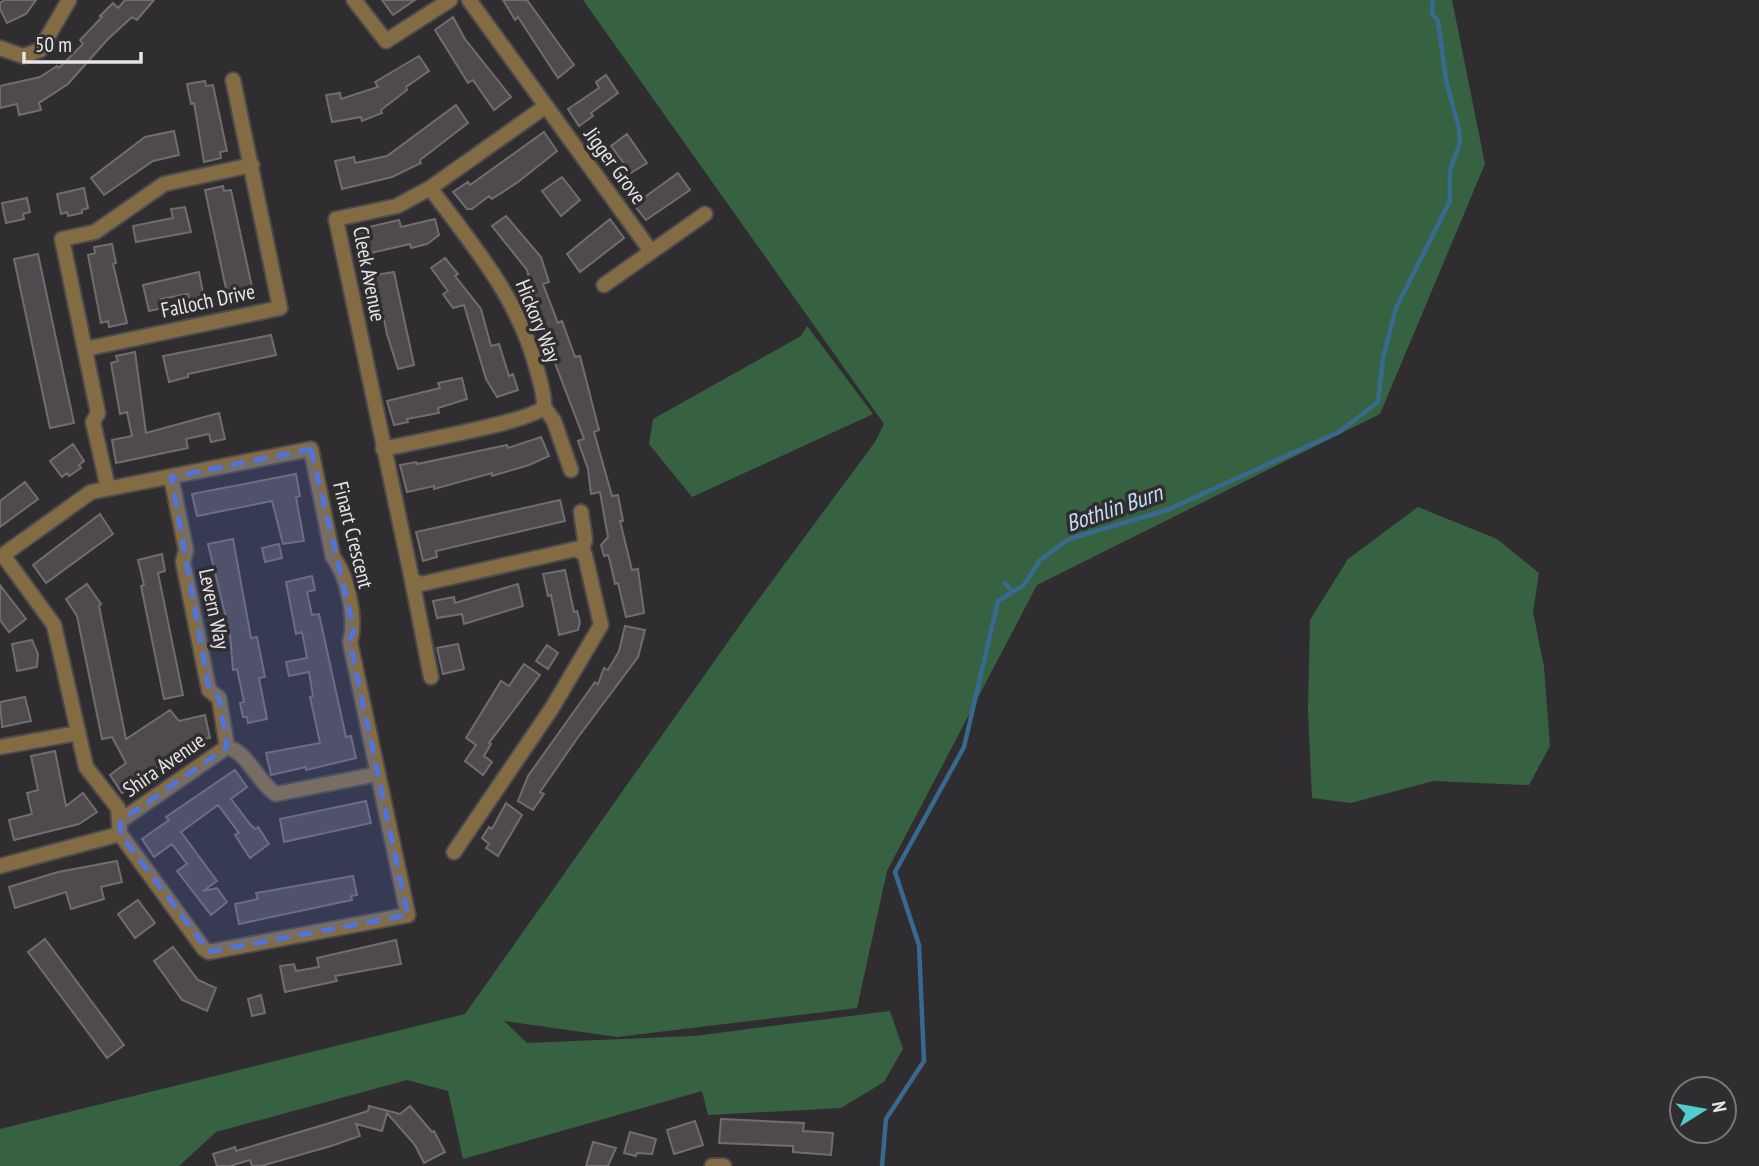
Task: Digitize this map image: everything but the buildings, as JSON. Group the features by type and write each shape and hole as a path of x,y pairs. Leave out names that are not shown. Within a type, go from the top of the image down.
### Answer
{"street":[{"path":"0,48 23,56 40,50 69,0"},
{"path":"354,0 386,41 450,0"},
{"path":"469,0 546,106"},
{"name":"Falloch Drive","path":"85,349 280,308 233,80"},
{"name":"Cleek Avenue","path":"431,677 336,219 397,206 430,188 546,106"},
{"name":"Jigger Grove","path":"546,106 650,250"},
{"path":"108,488 93,422 98,413 62,239 95,232 164,184 252,165"},
{"name":"Hickory Way","path":"430,188 500,280 517,314 534,359 544,407 554,421 571,470"},
{"path":"604,285 650,250 705,214"},
{"path":"383,449 540,413 544,407"},
{"name":"Finart Crescent","path":"311,449 332,557 340,566 354,629 350,642 408,915 209,951 204,949 120,827 118,808 86,767 54,625 2,556 91,492 171,477 311,449"},
{"name":"Levern Way","path":"171,477 186,550 183,562 209,690 219,698 227,747"},
{"path":"581,512 584,539 582,553"},
{"path":"412,580 421,584 576,549 585,555 601,625 552,708 454,852"},
{"path":"0,747 78,733"},
{"name":"Shira Avenue","path":"120,827 227,747 238,750 267,788 276,794 378,774"},
{"path":"0,866 120,827"},
{"path":"712,1166 724,1166"}],"highlighted area":[{"path":"311,449 354,629 350,642 408,915 209,952 120,834 120,821 227,747 219,698 209,690 171,477"}],"green space":[{"path":"583,0 1452,0 1485,164 1380,414 1037,585 887,871 857,1008 617,1037 504,1021 527,1043 694,1036 890,1011 903,1049 884,1082 841,1108 708,1115 702,1091 463,1159 448,1091 407,1080 216,1132 179,1166 0,1166 0,1129 465,1014 747,615 875,442 884,424"},
{"path":"807,326 873,414 692,497 649,444 653,419 801,336"},
{"path":"1418,507 1497,539 1539,573 1533,612 1544,667 1550,746 1529,785 1433,781 1351,803 1312,798 1308,710 1310,620 1348,559"}],"waterway":[{"name":"Bothlin Burn","path":"882,1166 886,1119 924,1061 919,945 895,872 964,747 998,601 1024,585 1040,560 1069,539 1167,510 1339,432 1378,402 1383,358 1396,308 1450,201 1450,170 1460,143 1446,80 1438,21 1432,13 1433,0"},
{"path":"1005,583 1013,592"}]}
